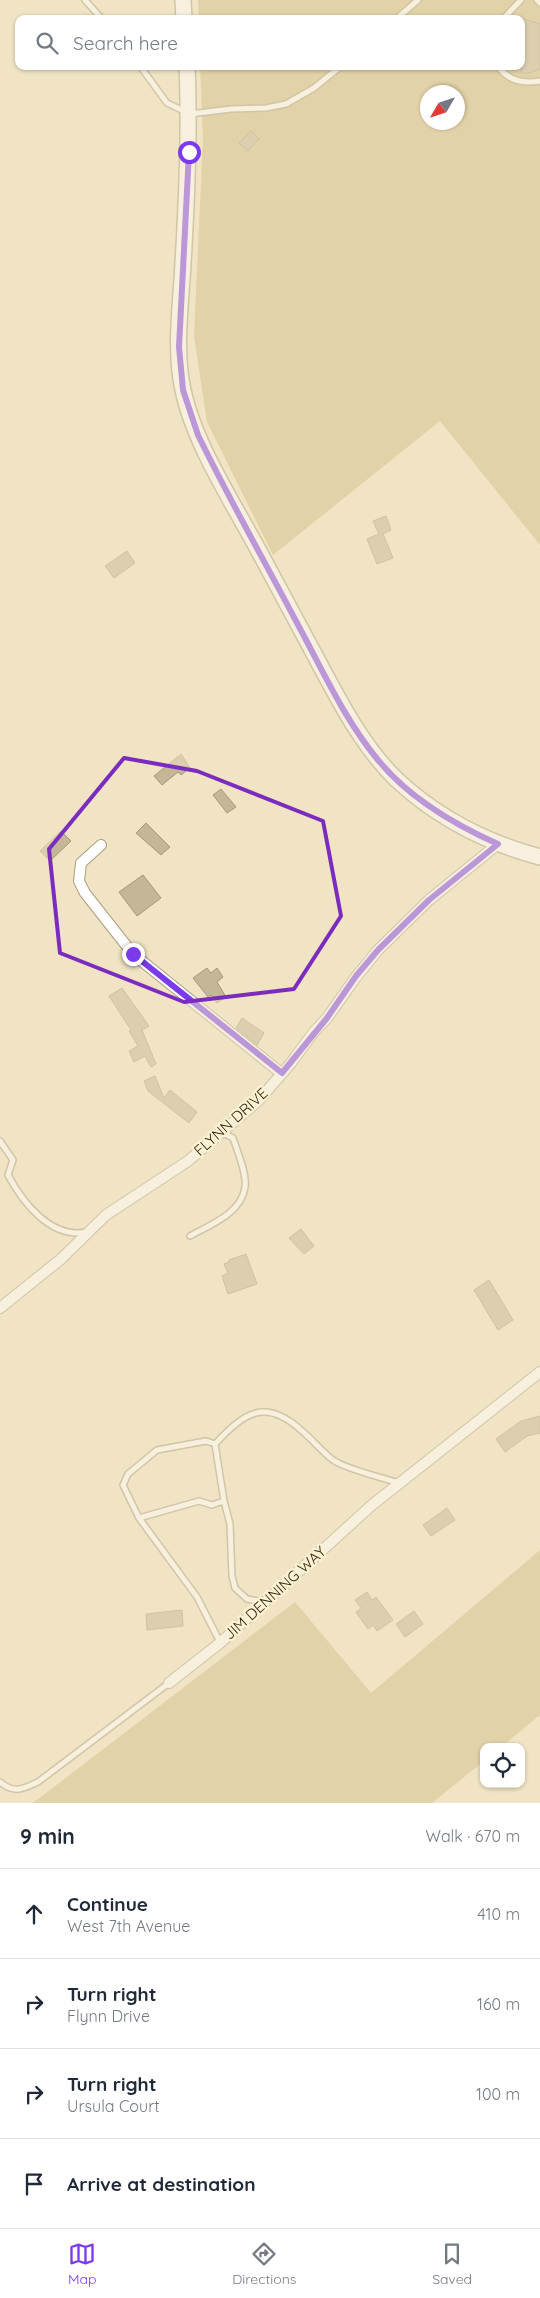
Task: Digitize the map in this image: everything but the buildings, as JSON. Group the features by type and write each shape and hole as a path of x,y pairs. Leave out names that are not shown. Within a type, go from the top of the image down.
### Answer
{"main road":[{"path":"183,0 184,15"},
{"path":"187,70 190,114 179,347 183,390 198,435 329,681 362,739 378,760 416,796 458,825 498,844 540,857"}],"street":[{"path":"100,844 81,864 79,881 101,915 133,954 282,1073"},
{"name":"FLYNN DRIVE","path":"0,1308 61,1259 106,1215 188,1161 259,1100 327,1018 356,976 378,950 429,900 498,844"},
{"name":"JIM DENNING WAY","path":"169,1683 220,1643 400,1483 540,1372"}],"lane":[{"path":"85,0 98,15"},
{"path":"401,15 418,0"},
{"path":"507,15 521,0"},
{"path":"537,0 540,4"},
{"path":"143,70 167,103 190,114 266,108 286,104 314,88 336,70"},
{"path":"501,70 514,80 529,83 540,81"},
{"path":"190,1236 236,1207 246,1186 233,1138 223,1132"},
{"path":"0,1141 13,1160 8,1175 36,1214 44,1222 70,1233 89,1232"},
{"path":"215,1444 234,1423 247,1414 264,1412 278,1414 300,1429 334,1460 346,1467 400,1483"},
{"path":"215,1444 206,1441 157,1450 128,1474 123,1485 139,1518 197,1597 220,1643"},
{"path":"215,1444 224,1501 230,1524 232,1576 235,1588 247,1599 265,1602"},
{"path":"139,1518 199,1501 212,1505 224,1501"},
{"name":"JIM DENNING WAY","path":"0,1782 10,1790 21,1790 38,1782 169,1683"}],"highlighted area":[{"path":"124,758 197,771 323,821 341,916 294,989 184,1002 60,953 49,849"}],"shaded area":[{"path":"198,0 540,0 540,545 440,421 273,555 207,422 194,336 203,138 200,70 525,70 525,15 199,15"},
{"path":"540,1550 540,1715 506,1743 480,1743 480,1764 432,1803 33,1803 295,1602 371,1693"}],"route":[{"path":"133,954 282,1073 338,1004 356,976 378,950 429,900 498,844 458,825 416,796 378,760 362,739 333,689 198,435 188,410 183,390 179,347 189,152"}]}
